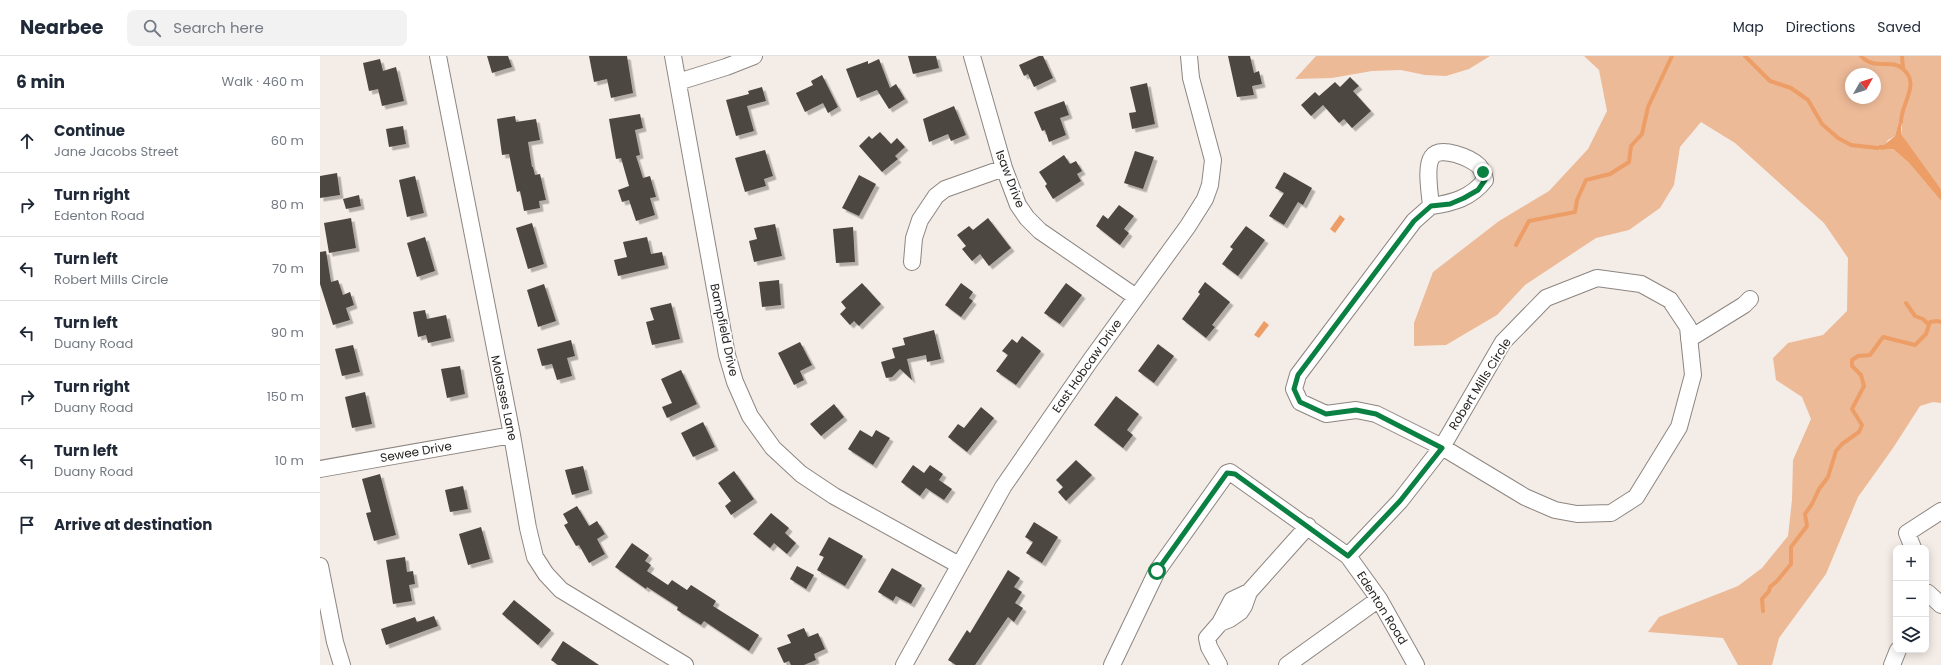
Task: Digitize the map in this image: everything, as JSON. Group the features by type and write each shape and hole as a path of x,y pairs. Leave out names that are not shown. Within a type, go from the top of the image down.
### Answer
{"street":[{"name":"Molasses Lane","path":"438,56 512,435 528,528 535,557 546,574 561,590 685,665"},
{"name":"Bampfield Drive","path":"673,56 727,355 735,382 750,416 773,448 801,474 834,496 959,565"},
{"path":"678,82 754,56"},
{"name":"Isaw Drive","path":"972,56 1004,168 1018,205 1027,218 1040,231 1136,297"},
{"name":"East Hobcaw Drive","path":"904,665 1003,487 1136,297 1188,226 1205,199 1210,185 1213,160 1191,78 1189,56"},
{"path":"912,262 914,238 920,220 936,196 945,189 1004,168"},
{"path":"1431,206 1414,221 1404,233 1298,375 1294,389 1300,402 1326,414 1356,410 1376,414 1442,448"},
{"name":"Robert Mills Circle","path":"1348,556 1400,501 1442,448 1504,342 1546,298 1597,278 1641,284 1670,300 1688,327 1693,376 1679,427 1636,497 1611,513 1577,514 1554,510 1525,497 1442,448"},
{"path":"1689,338 1737,309 1750,299"},
{"name":"Sewee Drive","path":"320,469 512,435"},
{"name":"Edenton Road","path":"1112,665 1157,571 1227,473 1235,474 1348,556 1379,599 1416,665"},
{"path":"1912,545 1907,533 1941,511"},
{"path":"1219,665 1206,641 1220,623 1230,619 1240,612 1249,592 1308,526"},
{"path":"320,566 335,642 342,665"},
{"path":"1929,593 1941,606"},
{"path":"1287,665 1379,599"},
{"path":"1892,665 1897,653"}],"shaded area":[{"path":"1316,56 1490,56 1469,69 1446,76 1425,75 1401,70 1372,71 1332,78 1295,79"},
{"path":"1584,56 1941,56 1941,189 1904,139 1901,134 1902,127 1898,124 1895,136 1888,140 1882,150 1893,149 1909,163 1941,201 1941,403 1933,402 1920,406 1893,448 1858,497 1826,574 1779,638 1772,665 1738,665 1723,638 1648,632 1659,617 1738,586 1762,568 1788,536 1792,500 1793,460 1811,419 1802,397 1776,380 1773,358 1788,343 1823,335 1847,311 1848,258 1824,223 1735,143 1701,122 1680,147 1674,185 1660,208 1629,230 1596,238 1525,285 1497,315 1446,345 1414,346 1414,323 1433,272 1499,221 1549,191 1588,149 1607,111 1599,70"},
{"path":"1901,122 1901,134 1941,189 1941,201 1909,163 1893,149 1882,150 1878,148 1879,145 1884,145 1895,136 1898,124"},
{"path":"1340,215 1345,219 1335,233 1330,229"},
{"path":"1264,321 1269,325 1259,338 1254,335"}],"building":[{"path":"487,56 508,56 512,67 492,73"},
{"path":"589,56 627,56 633,93 611,98 607,79 594,82"},
{"path":"908,56 936,56 939,68 913,74"},
{"path":"1039,56 1043,56 1053,78 1034,87 1028,74 1024,76 1019,65"},
{"path":"1228,56 1250,56 1254,73 1259,71 1262,84 1252,86 1254,95 1237,97"},
{"path":"380,59 383,71 396,67 404,101 382,106 378,89 369,91 363,63"},
{"path":"879,59 890,88 896,84 905,99 889,109 877,90 857,98 846,69 868,61 868,64"},
{"path":"822,75 838,107 828,113 823,103 805,112 796,93 813,85 811,81"},
{"path":"1350,77 1359,86 1353,91 1371,111 1352,128 1344,119 1339,123 1323,105 1311,116 1301,105 1315,92 1319,96 1335,82 1340,87"},
{"path":"1147,83 1155,124 1132,129 1129,113 1136,112 1130,87"},
{"path":"762,87 766,101 747,106 754,131 736,136 726,100 749,94 748,91"},
{"path":"1064,101 1069,115 1060,118 1066,135 1049,142 1045,130 1042,131 1034,112"},
{"path":"954,106 966,135 951,141 948,134 929,142 923,119"},
{"path":"640,114 643,128 635,130 640,155 636,156 643,178 650,176 656,197 650,198 655,215 636,221 629,200 622,202 618,190 629,186 621,158 616,159 609,119"},
{"path":"515,116 516,122 536,119 540,140 528,142 532,167 535,175 540,174 546,200 539,201 540,208 524,211 520,191 517,192 509,154 502,155 497,119"},
{"path":"403,126 406,144 389,147 386,129"},
{"path":"880,132 891,144 897,138 905,147 895,156 898,159 882,172 859,146 869,136 872,139"},
{"path":"765,150 773,176 764,179 766,186 745,192 735,158"},
{"path":"1135,151 1154,157 1143,189 1124,183"},
{"path":"1064,155 1070,164 1076,161 1082,171 1077,174 1081,181 1053,199 1045,186 1047,184 1039,172"},
{"path":"1284,172 1312,188 1303,205 1298,202 1284,225 1269,216 1284,193 1275,188"},
{"path":"337,173 340,195 320,198 320,176"},
{"path":"859,175 876,184 859,216 842,208"},
{"path":"415,176 424,213 407,217 399,180"},
{"path":"359,195 361,206 346,209 343,199"},
{"path":"1119,205 1134,216 1124,229 1129,233 1120,245 1096,226 1103,215 1108,219"},
{"path":"351,218 356,248 329,253 324,223"},
{"path":"988,218 1011,248 989,266 980,254 972,261 962,249 966,246 957,235 969,226 973,230"},
{"path":"532,223 544,264 528,269 516,228"},
{"path":"775,224 782,256 754,262 749,241 757,239 754,228"},
{"path":"1246,226 1265,240 1238,276 1222,264 1233,249 1230,247"},
{"path":"853,227 855,262 836,263 833,229"},
{"path":"425,237 435,271 417,277 407,243"},
{"path":"647,237 651,254 662,252 665,265 618,276 614,260 627,257 623,242"},
{"path":"326,251 331,282 338,280 343,295 350,292 354,305 346,308 350,320 333,325 320,284 320,252"},
{"path":"779,280 781,305 762,307 759,282"},
{"path":"1205,282 1230,302 1212,325 1215,327 1206,338 1182,319 1200,294 1198,292"},
{"path":"862,283 881,304 859,326 854,321 850,325 840,314 846,308 841,302"},
{"path":"961,283 973,292 969,298 973,301 961,317 945,305"},
{"path":"1066,283 1082,295 1060,324 1044,313"},
{"path":"544,284 556,321 538,327 527,290"},
{"path":"671,303 680,339 652,345 646,322 654,320 650,308"},
{"path":"425,310 427,319 446,315 451,338 428,343 426,335 418,337 413,312"},
{"path":"934,330 941,359 927,362 926,355 907,359 912,380 900,369 892,377 886,378 881,362 895,358 892,348 905,345 903,338"},
{"path":"1022,336 1041,351 1016,385 996,371 1008,355 1002,351 1012,339 1017,343"},
{"path":"571,340 575,356 567,358 572,376 557,380 552,364 542,366 537,349"},
{"path":"800,342 812,365 800,371 804,380 794,385 778,353"},
{"path":"1158,344 1174,356 1154,383 1138,371"},
{"path":"353,345 360,372 342,376 335,349"},
{"path":"460,366 465,394 447,398 441,369"},
{"path":"681,370 697,404 667,418 662,407 672,403 661,379"},
{"path":"365,392 372,424 352,428 345,397"},
{"path":"1116,396 1139,414 1127,430 1133,435 1123,448 1094,425"},
{"path":"834,404 844,417 821,436 810,424"},
{"path":"981,407 994,418 967,452 948,437 958,424 964,428"},
{"path":"703,422 715,447 693,457 681,433"},
{"path":"860,430 872,437 876,430 890,438 873,465 848,449"},
{"path":"1076,460 1092,475 1066,501 1058,492 1063,487 1056,480"},
{"path":"913,465 924,473 930,465 943,474 939,480 952,489 944,500 926,488 920,496 901,482"},
{"path":"583,466 589,490 572,495 565,470"},
{"path":"734,471 754,499 731,515 725,506 731,501 718,483"},
{"path":"380,474 396,535 374,541 366,513 371,512 362,479"},
{"path":"463,486 468,509 450,512 445,490"},
{"path":"577,506 589,526 597,521 605,534 597,539 605,554 589,563 579,545 576,546 564,525 568,523 563,514"},
{"path":"771,513 789,528 785,533 796,543 787,554 774,543 770,548 753,534"},
{"path":"1034,522 1058,537 1042,563 1026,553 1033,542 1025,537"},
{"path":"481,527 490,559 468,565 459,534"},
{"path":"829,537 863,556 845,586 817,570 824,557 819,555"},
{"path":"632,543 649,555 645,561 651,565 647,571 668,585 672,580 687,590 691,585 716,601 713,606 759,635 749,651 704,621 701,625 677,610 678,607 647,587 646,589 615,567"},
{"path":"405,557 407,572 413,571 415,584 409,585 412,601 393,604 386,560"},
{"path":"797,566 814,575 806,589 790,579"},
{"path":"892,568 922,585 911,604 896,596 893,601 878,592"},
{"path":"1008,570 1020,578 1014,587 1022,592 1015,603 1023,608 1014,622 1008,617 975,665 956,665 948,660 967,630 970,633"},
{"path":"514,600 551,630 538,645 502,614"},
{"path":"434,616 438,626 386,645 381,629 415,617 417,622"},
{"path":"804,628 808,637 818,633 825,649 814,654 816,660 804,665 791,665 789,661 784,663 777,648 791,643 787,635"},
{"path":"563,641 599,665 558,665 551,660"}],"waterway":[{"path":"1516,245 1529,221 1575,212 1577,200 1586,180 1610,174 1629,162 1631,146 1642,134 1648,107 1672,56"},
{"path":"1745,56 1770,81 1791,88 1808,100 1822,124 1838,138 1851,145 1878,148"},
{"path":"1861,56 1871,63 1893,64 1898,66 1908,75 1910,81 1909,94 1901,122"},
{"path":"1902,56 1903,68"},
{"path":"1906,303 1915,316 1923,319 1929,325"},
{"path":"1763,611 1762,599 1769,591 1770,587 1791,564 1791,547 1807,526 1805,514 1812,504 1819,489 1828,477 1836,451 1842,444 1859,432 1862,425 1852,409 1864,386 1861,375 1852,366 1852,360 1858,356 1870,355 1883,337 1915,345 1926,334 1930,322 1941,322"}],"route":[{"path":"1157,571 1227,473 1230,472 1235,474 1348,556 1400,501 1442,448 1376,414 1356,410 1326,414 1300,402 1294,389 1298,375 1414,221 1431,206 1450,204 1478,190 1485,180 1483,172"}]}
